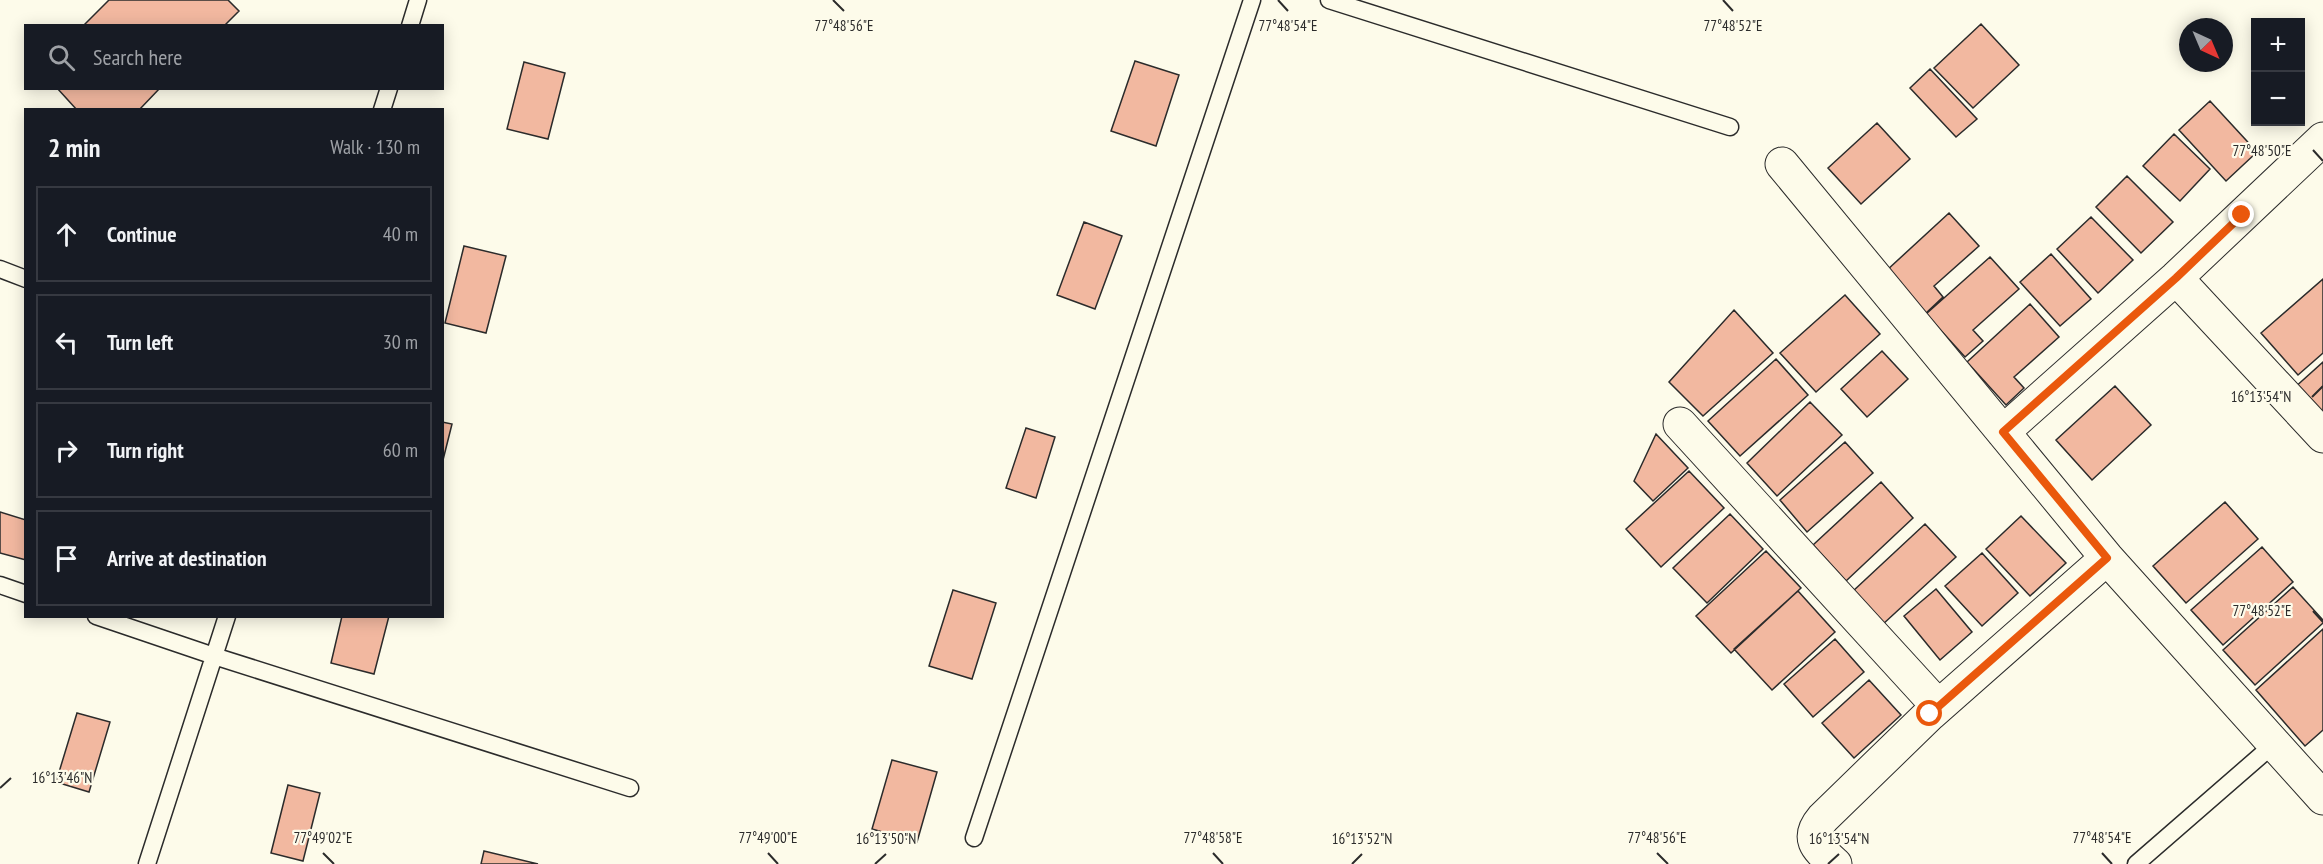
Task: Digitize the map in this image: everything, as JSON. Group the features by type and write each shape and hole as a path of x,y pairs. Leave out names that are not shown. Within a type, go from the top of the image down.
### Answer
{"street":[{"path":"2003,432 2176,278 2323,139"},
{"path":"1782,164 2107,558 2323,798"},
{"path":"2176,278 2323,436"},
{"path":"1680,423 1938,706"},
{"path":"1835,864 1821,852 1813,840 1814,828 1938,706 2107,558"}],"lane":[{"path":"411,24 418,0"},
{"path":"974,838 1252,0"},
{"path":"1329,0 1730,126"},
{"path":"383,108 388,90"},
{"path":"0,269 24,278"},
{"path":"0,585 24,593"},
{"path":"102,618 214,656 630,788"},
{"path":"147,864 226,618"},
{"path":"2136,864 2274,744"}],"building":[{"path":"109,0 228,0 239,11 226,24 85,24"},
{"path":"1981,24 2019,65 1973,108 1934,68"},
{"path":"1135,61 1179,75 1156,146 1111,131"},
{"path":"524,62 565,73 548,139 507,129"},
{"path":"1930,69 1977,119 1956,137 1910,88"},
{"path":"59,90 158,90 141,108 75,108"},
{"path":"2210,101 2257,152 2226,181 2179,130"},
{"path":"1877,123 1910,159 1861,204 1828,168"},
{"path":"2174,134 2210,169 2180,201 2143,166"},
{"path":"2127,176 2173,222 2141,253 2096,207"},
{"path":"1949,213 1979,246 1934,286 1943,297 1925,314 1886,271"},
{"path":"2091,217 2133,260 2098,293 2057,249"},
{"path":"1084,222 1122,236 1095,309 1057,295"},
{"path":"464,246 506,256 486,333 445,323"},
{"path":"2051,254 2091,299 2060,326 2020,282"},
{"path":"1990,257 2019,289 1973,330 1983,341 1965,357 1926,314"},
{"path":"2323,279 2323,353 2298,375 2261,333"},
{"path":"1845,295 1880,334 1816,392 1780,353"},
{"path":"2030,304 2059,337 2014,377 2024,388 2006,405 1967,362"},
{"path":"1734,310 1773,353 1703,416 1669,382"},
{"path":"1882,351 1908,379 1867,417 1841,389"},
{"path":"1776,359 1808,395 1740,456 1708,421"},
{"path":"2323,362 2323,423 2293,389"},
{"path":"2115,386 2151,425 2092,480 2056,440"},
{"path":"1810,402 1842,435 1777,496 1747,463"},
{"path":"444,422 452,424 444,456"},
{"path":"1026,428 1055,437 1036,498 1006,488"},
{"path":"1656,434 1688,468 1653,501 1634,481"},
{"path":"1845,442 1873,473 1807,532 1780,500"},
{"path":"1689,471 1724,508 1661,567 1626,529"},
{"path":"1881,482 1913,518 1846,581 1813,545"},
{"path":"2225,502 2258,539 2186,603 2153,566"},
{"path":"0,512 24,519 24,559 0,553"},
{"path":"1730,514 1763,549 1707,603 1673,568"},
{"path":"2021,516 2066,563 2030,596 1986,549"},
{"path":"1925,524 1956,557 1882,625 1852,592"},
{"path":"2262,547 2293,582 2223,645 2191,610"},
{"path":"1766,551 1801,588 1731,653 1696,616"},
{"path":"1982,553 2018,593 1982,626 1945,586"},
{"path":"2293,587 2323,620 2323,623 2255,685 2223,650"},
{"path":"1936,589 1972,632 1940,660 1904,616"},
{"path":"953,590 996,603 972,679 929,666"},
{"path":"1798,591 1835,632 1772,690 1734,649"},
{"path":"342,618 388,618 374,674 331,663"},
{"path":"2323,629 2323,730 2305,746 2256,690"},
{"path":"1835,639 1864,672 1813,717 1784,684"},
{"path":"1869,680 1901,715 1854,758 1822,723"},
{"path":"77,713 110,722 89,792 56,782"},
{"path":"892,760 937,772 917,842 872,829"},
{"path":"288,785 320,793 303,861 271,853"},
{"path":"484,851 538,864 481,864"}],"route":[{"path":"1930,714 2107,558 2003,432 2176,278 2242,215"}]}
